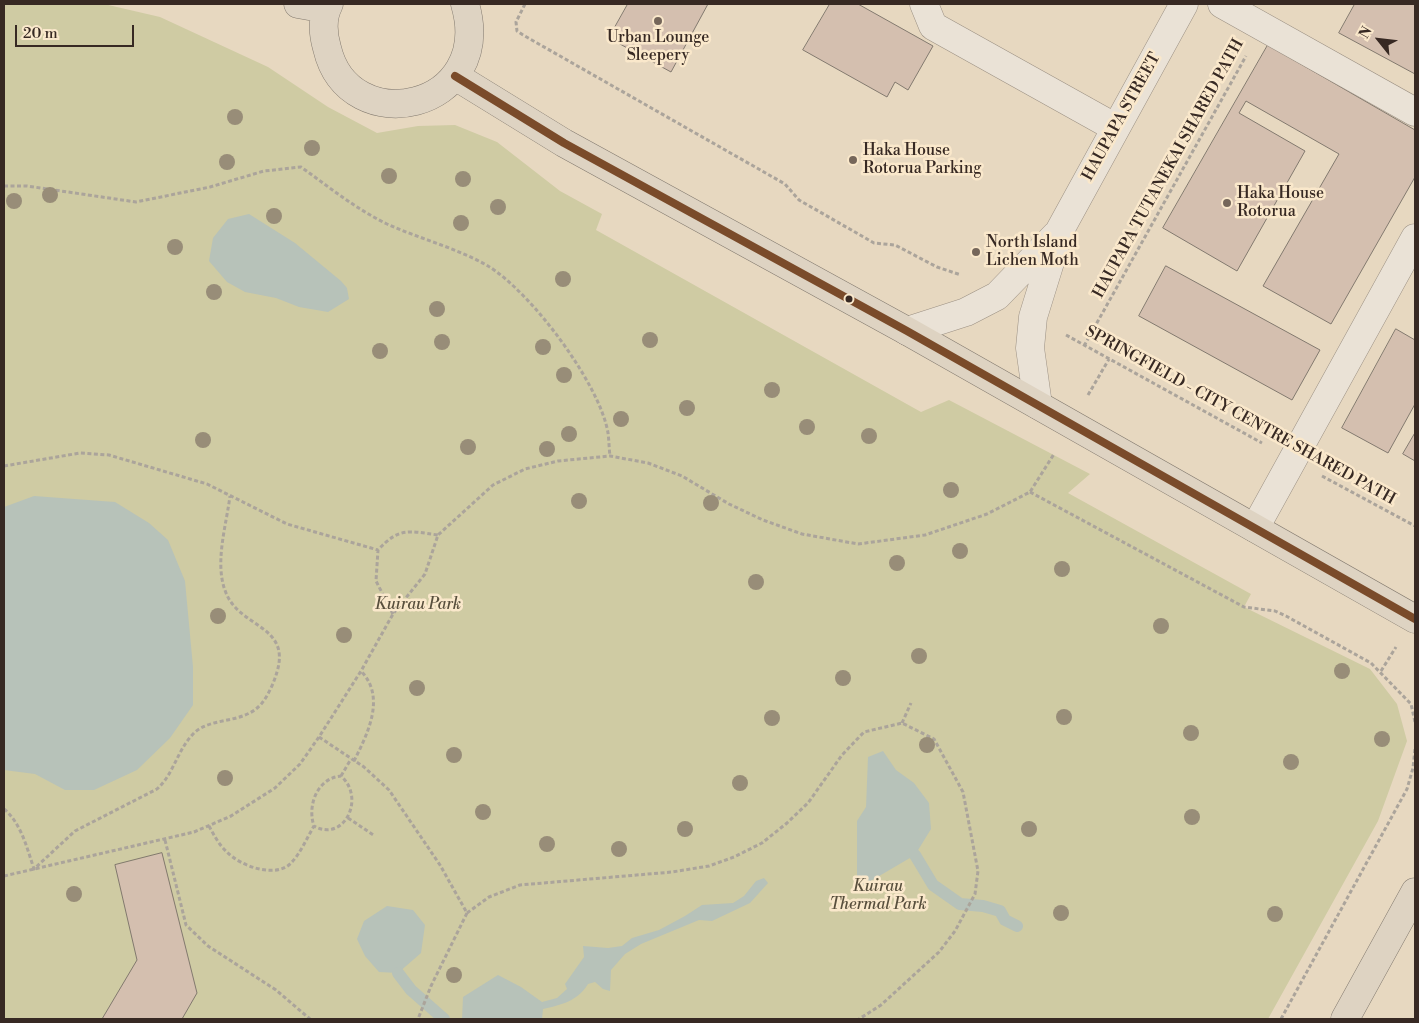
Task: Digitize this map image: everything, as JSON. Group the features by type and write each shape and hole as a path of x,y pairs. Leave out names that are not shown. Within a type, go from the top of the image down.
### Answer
{"main road":[{"path":"298,4 328,7 323,35 329,60 343,81 363,96 388,104 413,103 437,93 456,76 465,58 470,40 471,9"},
{"path":"456,76 564,143 907,331 1415,619"},
{"path":"1344,1019 1415,892"}],"street":[{"path":"924,4 933,26 1116,128"},
{"name":"HAUPAPA STREET","path":"1038,405 1030,348 1033,317 1060,230 1184,4"},
{"path":"1222,4 1415,112"},
{"name":"HAUPAPA STREET","path":"907,331 966,312 996,296 1060,230"},
{"path":"1255,528 1415,238"}],"path":[{"path":"525,4 516,22 517,31 523,35 785,184 799,200 874,243 895,245 937,267 967,279"},
{"name":"HAUPAPA TUTANEKAI SHARED PATH","path":"1084,346 1263,26"},
{"path":"4,186 27,186 136,202 210,187 264,171 302,167 354,206 488,266 511,283 535,306 563,344 591,388 608,432 610,456"},
{"name":"SPRINGFIELD - CITY CENTRE SHARED PATH","path":"1060,332 1415,526"},
{"path":"1091,389 1109,359"},
{"path":"4,466 80,453 109,455 207,484 287,524 378,550"},
{"path":"4,876 165,840 209,826 253,804 275,788 300,764 319,737 361,671 393,614 425,574 438,535 493,485 525,469 558,461 610,456 648,463 682,476 729,504 762,520 802,534 858,544 925,535 988,514 1030,492 1053,456"},
{"path":"1030,492 1244,607 1275,611 1371,663 1411,704 1415,722"},
{"path":"34,869 75,831 157,789 166,781 180,750 195,732 207,726 246,715 262,703 275,680 280,652 274,636 238,610 230,601 221,580 220,566 230,496"},
{"path":"393,614 376,581 378,550 391,535 413,531 438,535"},
{"path":"1381,672 1390,655"},
{"path":"209,826 228,853 260,869 273,872 291,863 314,826 311,810 316,794 329,780 342,776 367,735 373,715 372,685 361,671"},
{"path":"902,723 911,703"},
{"path":"418,1019 430,986 467,913 489,897 520,885 672,872 709,866 734,857 762,843 808,803 842,755 864,732 902,723 934,739 963,792 978,871 975,894 955,931 939,952 881,1005 860,1019"},
{"path":"319,737 353,760 389,790 440,865 467,913"},
{"path":"1281,1019 1407,789 1413,768 1415,749"},
{"path":"314,826 318,829 342,824 351,813 352,795 347,781 342,776"},
{"path":"4,809 10,814 19,829 34,869"},
{"path":"348,818 375,836"},
{"path":"165,840 186,925 208,946 276,990 310,1019"}],"green space":[{"name":"Kuirau Park","path":"4,4 104,4 160,17 268,67 328,107 377,133 418,126 455,125 497,142 560,191 602,214 596,230 921,412 949,400 1090,474 1068,493 1251,594 1244,607 1370,669 1397,704 1407,741 1378,821 1268,1019 4,1019"}],"shaded area":[{"path":"249,214 295,243 341,281 347,288 349,299 328,312 299,307 276,298 245,292 227,282 209,261 213,238 228,219"},
{"path":"34,496 115,502 149,523 168,540 185,581 193,667 193,705 170,738 137,770 94,790 65,790 35,774 4,770 4,507"},
{"path":"883,751 896,770 914,783 929,803 931,829 915,855 857,889 857,821 866,807 868,757"},
{"path":"764,878 768,883 750,903 712,921 699,920 641,944 625,954 611,970 610,991 603,989 595,982 588,984 574,998 563,1004 543,1009 542,1019 462,1019 463,997 498,975 521,987 542,1002 557,998 567,989 565,984 584,957 583,946 608,948 622,946 632,938 659,930 702,905 733,903 744,896 756,881"},
{"path":"387,906 413,910 425,925 421,953 398,973 379,972 365,956 357,939 364,921"}],"building":[{"name":"Urban Lounge Sleepery","path":"628,4 708,4 671,72 609,38"},
{"path":"830,4 858,4 933,46 908,90 895,82 887,97 803,50"},
{"path":"1355,4 1415,4 1415,74 1339,33"},
{"name":"Haka House Rotorua","path":"1268,45 1415,130 1415,177 1331,324 1263,286 1339,154 1246,101 1239,113 1305,151 1237,271 1163,228"},
{"path":"1166,266 1320,350 1292,400 1139,316"},
{"path":"1396,329 1415,340 1415,404 1388,453 1342,428"},
{"path":"1415,433 1415,461 1403,454"},
{"path":"162,853 197,993 182,1019 102,1019 137,960 115,865"}],"waterway":[{"path":"915,855 933,885 960,904 983,906 1000,911 1005,920 1017,926"},
{"path":"398,973 411,990 444,1019"}],"transit line":[{"path":"455,76 564,143 907,331 1415,619"}],"place":[{"name":"Urban Lounge Sleepery","path":"658,21"},
{"name":"Haka House Rotorua Parking","path":"853,160"},
{"name":"Haka House Rotorua","path":"1227,203"},
{"name":"North Island Lichen Moth","path":"976,252"}],"park label":[{"name":"Kuirau Thermal Park","path":"878,896"}]}
